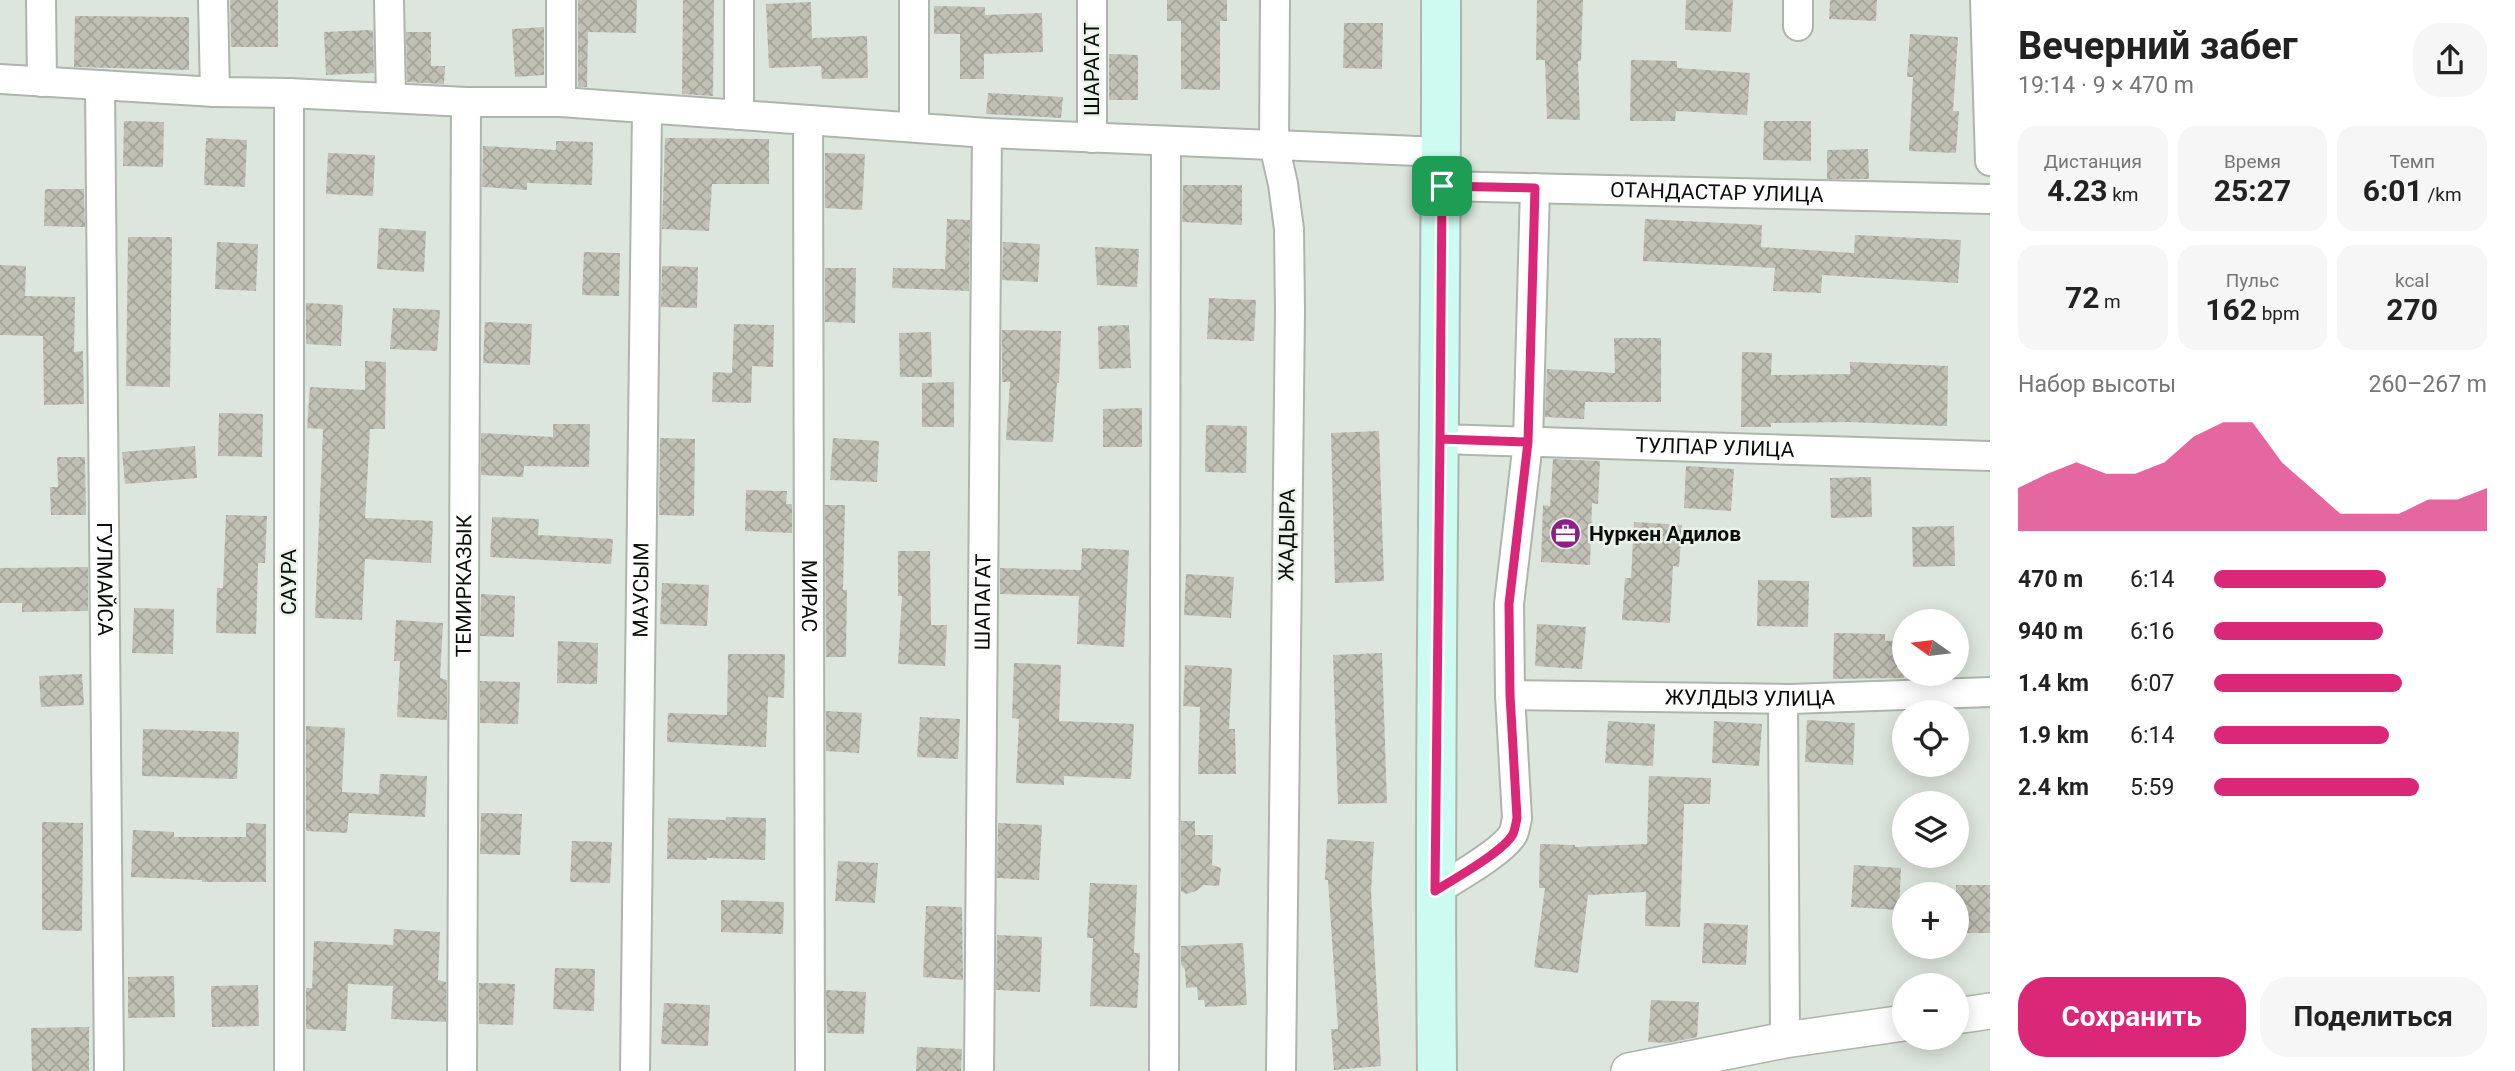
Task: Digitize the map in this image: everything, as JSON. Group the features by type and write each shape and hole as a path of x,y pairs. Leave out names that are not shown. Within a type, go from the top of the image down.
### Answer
{"main road":[{"path":"1437,1071 1435,891 1442,169 1441,0"}],"street":[{"path":"41,0 41,82"},
{"path":"214,0 215,92"},
{"path":"389,0 391,98"},
{"path":"561,0 561,102"},
{"path":"739,0 739,115"},
{"path":"914,0 914,127"},
{"name":"ШАРАГАТ","path":"1092,0 1092,138"},
{"name":"ЖАДЫРА","path":"1275,0 1274,145 1289,229 1290,311 1281,1071"},
{"path":"1985,0 1990,161"},
{"name":"ОТАНДАСТАР УЛИЦА","path":"0,79 215,92 466,102 561,102 987,133 1274,145 1442,169 1535,188 1990,199"},
{"name":"ГУЛМАЙСА","path":"100,85 109,1071"},
{"name":"САУРА","path":"289,93 289,1071"},
{"name":"ТЕМИРКАЗЫК","path":"462,1071 466,102"},
{"name":"МАУСЫМ","path":"635,1071 648,110"},
{"name":"МИРАС","path":"808,120 810,1071"},
{"name":"ШАПАГАТ","path":"979,1071 987,133"},
{"path":"1164,1071 1166,141"},
{"path":"1435,891 1492,854 1513,834 1517,818 1510,695 1509,604 1528,442 1535,188"},
{"name":"ТУЛПАР УЛИЦА","path":"1440,439 1990,456"},
{"name":"ЖУЛДЫЗ УЛИЦА","path":"1510,695 1783,699 1990,692"},
{"path":"1783,699 1785,1040"},
{"path":"1969,1014 1990,1011"},
{"path":"1629,1071 1785,1040 1892,1025"}],"building":[{"path":"230,0 278,0 278,47 231,47"},
{"path":"578,0 637,0 636,33 588,32 587,87 578,87"},
{"path":"683,0 714,0 713,96 682,94"},
{"path":"1167,0 1227,0 1227,21 1220,21 1220,90 1181,89 1181,21 1167,21"},
{"path":"1537,0 1583,0 1581,61 1578,61 1580,120 1547,119 1545,60 1536,60"},
{"path":"1686,0 1733,0 1731,32 1685,30"},
{"path":"1830,0 1877,0 1876,21 1829,19"},
{"path":"811,2 812,38 867,36 868,78 822,79 821,66 769,68 766,4"},
{"path":"934,6 985,7 985,15 1042,13 1043,52 984,54 984,79 960,79 960,34 934,34"},
{"path":"75,16 189,17 189,70 74,67"},
{"path":"1344,23 1383,23 1382,69 1343,68"},
{"path":"544,27 544,75 515,77 512,29"},
{"path":"373,31 374,73 326,75 324,32"},
{"path":"406,32 431,32 431,66 445,66 444,84 407,82"},
{"path":"1910,34 1958,37 1953,111 1959,111 1956,153 1909,151 1913,77 1907,77"},
{"path":"1109,54 1138,55 1138,100 1109,100"},
{"path":"1631,60 1677,61 1677,68 1750,73 1747,115 1676,111 1675,121 1630,121"},
{"path":"988,93 1063,97 1061,118 986,114"},
{"path":"124,121 164,122 163,167 123,166"},
{"path":"1764,121 1811,121 1811,161 1763,160"},
{"path":"206,138 247,140 245,187 204,185"},
{"path":"665,138 769,139 769,184 712,184 709,231 662,229"},
{"path":"556,141 593,142 592,185 527,183 527,190 482,187 483,146 556,150"},
{"path":"1868,149 1869,179 1827,179 1827,150"},
{"path":"328,153 375,155 373,196 326,194"},
{"path":"825,153 865,154 862,210 825,208"},
{"path":"1183,185 1242,185 1242,225 1182,222"},
{"path":"45,189 84,189 85,227 44,226"},
{"path":"947,219 970,220 969,291 892,288 893,268 945,269"},
{"path":"1645,219 1762,225 1761,247 1854,253 1855,235 1961,240 1958,283 1822,275 1821,293 1773,291 1775,268 1643,261"},
{"path":"379,228 426,231 424,272 377,269"},
{"path":"128,237 172,237 170,387 126,386"},
{"path":"217,242 258,244 256,291 215,289"},
{"path":"1003,242 1040,244 1038,282 1002,280"},
{"path":"1095,247 1139,249 1137,287 1097,285"},
{"path":"584,252 620,253 619,296 582,295"},
{"path":"0,265 26,266 25,296 75,297 74,352 83,351 84,404 44,405 43,336 0,335"},
{"path":"662,266 698,267 697,308 661,307"},
{"path":"825,268 856,268 855,323 825,322"},
{"path":"1209,298 1256,300 1254,341 1207,339"},
{"path":"306,303 343,305 341,346 306,344"},
{"path":"393,308 440,310 437,351 390,349"},
{"path":"485,322 532,324 530,365 483,363"},
{"path":"734,324 774,325 773,367 752,366 751,403 712,402 713,372 732,373"},
{"path":"1129,325 1131,368 1099,369 1098,326"},
{"path":"1002,330 1061,331 1053,442 1006,440 1010,382 1002,382"},
{"path":"931,332 932,377 900,377 899,333"},
{"path":"1614,338 1661,338 1661,402 1585,402 1584,419 1545,417 1547,369 1615,373"},
{"path":"1742,352 1772,353 1771,375 1850,374 1850,362 1948,366 1947,426 1849,422 1771,423 1771,427 1741,427"},
{"path":"365,361 386,362 385,429 370,429 365,518 433,521 431,563 365,559 362,620 315,618 323,429 307,428 310,387 365,390"},
{"path":"954,382 954,427 922,427 922,383"},
{"path":"1142,408 1142,447 1103,447 1103,409"},
{"path":"219,413 263,414 262,457 218,456"},
{"path":"553,424 590,424 589,467 524,466 523,477 481,475 481,433 553,437"},
{"path":"1206,425 1247,426 1246,473 1205,472"},
{"path":"1379,431 1384,581 1335,583 1331,433"},
{"path":"660,438 695,439 694,516 659,515"},
{"path":"833,438 879,441 877,482 830,480"},
{"path":"195,446 197,478 125,484 122,452"},
{"path":"57,457 85,457 86,515 51,515 50,487 58,487"},
{"path":"1553,459 1600,461 1598,504 1592,503 1590,565 1541,562 1543,505 1550,506"},
{"path":"1686,466 1734,469 1731,511 1684,508"},
{"path":"1871,477 1872,517 1831,518 1830,478"},
{"path":"746,490 787,491 786,504 792,504 792,533 745,531"},
{"path":"825,505 845,505 843,590 847,590 846,657 826,657"},
{"path":"226,515 267,516 265,563 258,563 256,634 216,633 217,588 223,588"},
{"path":"492,517 539,519 538,535 613,539 611,564 490,557"},
{"path":"1634,522 1682,525 1679,567 1673,566 1670,623 1622,620 1625,578 1631,578"},
{"path":"1954,526 1955,566 1913,567 1912,527"},
{"path":"1082,548 1129,550 1124,647 1077,644 1079,596 1000,594 1000,568 1081,570"},
{"path":"898,551 930,551 931,625 947,625 945,666 898,664 902,596 898,596"},
{"path":"88,567 88,611 22,612 22,603 0,603 0,568"},
{"path":"1186,574 1234,577 1231,618 1184,615"},
{"path":"1758,580 1809,581 1808,627 1757,626"},
{"path":"662,583 709,585 707,626 660,624"},
{"path":"481,594 515,596 514,637 480,636"},
{"path":"134,608 174,609 173,654 132,653"},
{"path":"396,620 443,623 440,678 447,680 447,720 397,717 400,661 394,661"},
{"path":"1537,624 1586,627 1582,669 1535,666"},
{"path":"1834,633 1885,634 1885,641 1892,641 1892,678 1833,679"},
{"path":"558,641 598,643 597,684 557,683"},
{"path":"1382,653 1387,803 1338,804 1333,655"},
{"path":"728,654 785,654 784,698 768,697 766,747 667,742 668,713 727,715"},
{"path":"1014,663 1061,665 1059,721 1134,724 1131,779 1064,776 1064,785 1016,783 1019,719 1012,718"},
{"path":"1185,665 1232,668 1229,729 1235,729 1236,774 1198,774 1200,707 1183,706"},
{"path":"82,674 84,705 41,707 39,676"},
{"path":"480,681 520,682 518,724 480,723"},
{"path":"826,711 862,713 859,753 826,751"},
{"path":"920,717 960,719 958,759 917,757"},
{"path":"1807,720 1855,723 1853,765 1805,762"},
{"path":"1608,721 1655,724 1653,766 1605,763"},
{"path":"1714,721 1762,724 1759,766 1712,763"},
{"path":"306,726 345,728 342,792 379,794 380,774 427,776 425,817 349,813 347,833 306,831"},
{"path":"143,729 239,732 237,779 142,776"},
{"path":"1649,776 1711,778 1710,804 1684,804 1680,927 1645,926 1646,892 1588,895 1578,973 1534,967 1545,888 1539,888 1540,844 1575,847 1647,844"},
{"path":"481,813 522,814 520,855 480,854"},
{"path":"726,817 766,818 765,860 667,859 668,818 726,820"},
{"path":"1181,821 1195,821 1195,835 1213,835 1212,865 1221,868 1219,886 1204,885 1186,894 1181,891"},
{"path":"42,822 83,823 82,931 42,930"},
{"path":"246,823 266,824 266,882 202,882 131,877 133,830 174,832 174,837 246,837"},
{"path":"998,823 1042,825 1039,880 997,878"},
{"path":"1327,839 1374,842 1371,891 1381,1066 1334,1070 1331,1029 1338,1029 1328,880 1325,880"},
{"path":"572,841 612,842 610,883 570,882"},
{"path":"838,861 878,863 875,903 835,901"},
{"path":"1854,865 1901,868 1900,882 1892,882 1892,910 1851,907"},
{"path":"1090,883 1137,885 1134,953 1140,953 1137,1008 1090,1006 1093,938 1087,938"},
{"path":"1969,885 1990,885 1990,933 1969,933"},
{"path":"721,900 784,902 783,934 721,932"},
{"path":"926,906 962,907 963,980 923,977"},
{"path":"1704,923 1748,925 1746,965 1702,963"},
{"path":"394,929 440,932 438,980 446,982 446,1022 391,1019 393,986 348,984 346,1031 306,1029 306,988 312,988 314,941 393,945"},
{"path":"997,935 1042,937 1040,992 996,990"},
{"path":"1243,943 1247,1005 1205,1007 1204,1000 1198,1000 1197,987 1186,988 1185,970 1181,964 1181,946"},
{"path":"555,968 595,969 594,1011 553,1009"},
{"path":"174,976 175,1017 128,1018 128,977"},
{"path":"479,983 515,984 513,1025 479,1024"},
{"path":"258,985 259,1026 212,1027 211,986"},
{"path":"826,990 866,992 864,1034 827,1033"},
{"path":"1651,1000 1699,1002 1697,1037 1667,1043 1648,1042"},
{"path":"664,1003 710,1005 708,1046 661,1044"},
{"path":"89,1027 89,1071 32,1071 31,1028"},
{"path":"917,1047 962,1049 961,1071 916,1071"}],"place":[{"name":"Нуркен Адилов","path":"1566,534"}],"route":[{"path":"1442,186 1440,439 1528,442 1509,604 1510,695 1517,818 1513,834 1492,854 1435,891 1440,439 1528,442 1535,188 1442,186"}]}
